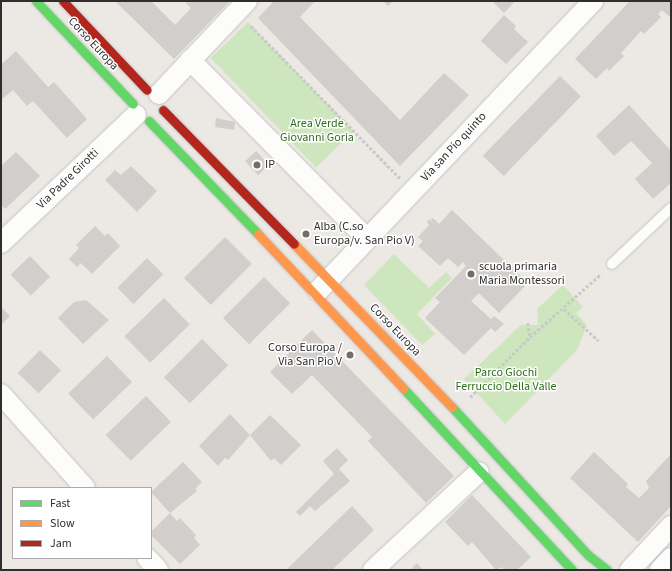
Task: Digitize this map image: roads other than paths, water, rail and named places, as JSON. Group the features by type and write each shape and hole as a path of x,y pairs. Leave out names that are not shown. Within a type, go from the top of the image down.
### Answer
{"main road":[{"name":"Corso Europa","path":"36,1 139,114 316,294 479,472 572,570"},
{"name":"Corso Europa","path":"63,1 456,411 588,555 607,570"},
{"path":"137,94 156,98 158,118 139,114 137,94"}],"street":[{"name":"Via san Pio quinto","path":"316,294 367,238 593,1"},
{"path":"156,98 242,6"},
{"path":"190,60 367,238"},
{"name":"Via Padre Girotti","path":"1,244 139,114"},
{"path":"1,394 84,487"},
{"path":"373,570 479,472"},
{"path":"630,570 671,526"},
{"path":"660,570 671,558"},
{"path":"148,559 158,570"}],"lane":[{"path":"612,264 671,208"}],"place":[{"name":"IP","path":"257,165"},
{"name":"Alba (C.so Europa/v. San Pio V)","path":"306,234"},
{"name":"scuola primaria Maria Montessori","path":"471,274"},
{"name":"Corso Europa / Via San Pio V","path":"350,355"}],"park label":[{"name":"Area Verde Giovanni Goria","path":"317,131"},
{"name":"Parco Giochi Ferruccio Della Valle","path":"506,380"}]}
